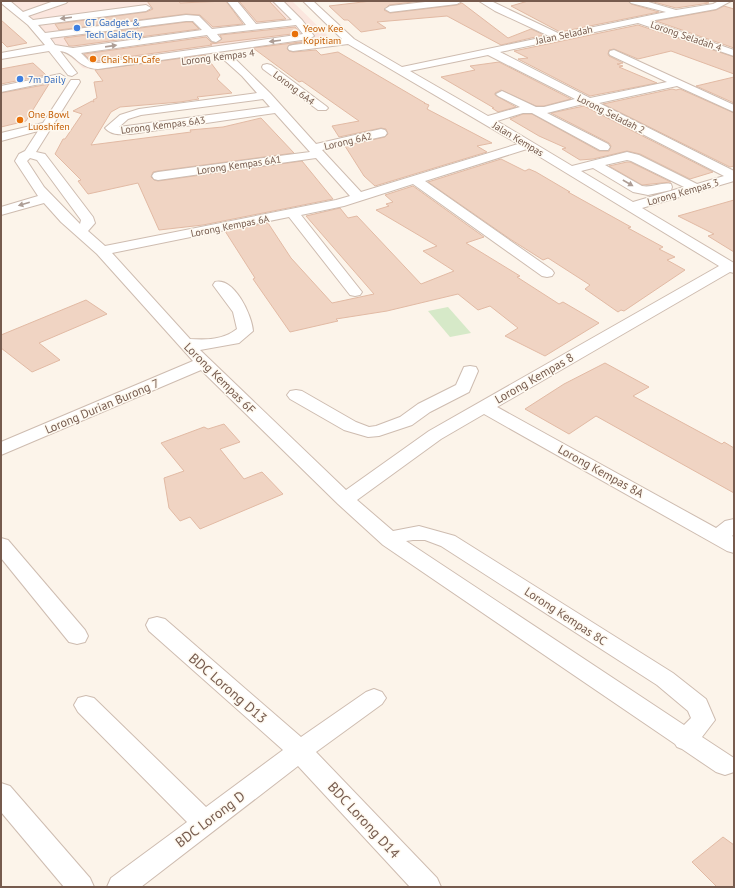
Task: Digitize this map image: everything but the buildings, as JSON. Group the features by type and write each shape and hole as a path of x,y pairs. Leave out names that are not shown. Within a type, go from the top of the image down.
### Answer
{"street":[{"path":"4,1 22,15 80,77 29,154 40,157 88,220 88,223 80,232"},
{"path":"22,15 63,1"},
{"path":"232,1 253,27"},
{"path":"279,2 291,1"},
{"name":"Jalan Kempas","path":"308,1 350,41 487,120 732,268"},
{"path":"390,9 456,1"},
{"path":"484,1 557,36"},
{"path":"634,1 677,12"},
{"path":"225,52 309,36 299,22 279,2"},
{"path":"30,23 143,5 157,22"},
{"name":"Jalan Seladah","path":"402,70 557,36 677,12 727,5"},
{"path":"43,36 196,18 210,32 225,52 279,109 358,197"},
{"name":"Lorong Seladah 4","path":"638,20 733,51"},
{"path":"1,56 72,51 210,32 299,22"},
{"name":"Lorong Kempas 4","path":"1,89 60,77 80,77 170,59 225,52 350,41"},
{"path":"1,64 55,51"},
{"path":"72,51 90,66 170,59"},
{"name":"Lorong Seladah 2","path":"489,51 734,177"},
{"path":"614,53 734,109"},
{"name":"Lorong 6A4","path":"267,67 290,86 322,108"},
{"path":"487,120 524,110 544,110 678,83"},
{"path":"264,93 290,86"},
{"name":"Lorong Kempas 6A3","path":"264,93 139,112 124,117 111,128 117,131 131,130 279,109"},
{"path":"502,94 604,147"},
{"path":"1,137 48,125"},
{"name":"Lorong 6A2","path":"317,151 382,133"},
{"name":"Lorong Kempas 6A","path":"102,251 293,213 358,197 528,145"},
{"name":"Lorong Kempas 6A1","path":"158,176 317,151"},
{"name":"Lorong Kempas 6F","path":"29,154 21,161 43,194 66,219 102,251 202,363 345,500"},
{"path":"571,170 627,156 695,188"},
{"path":"594,164 643,191 683,183"},
{"name":"Lorong Kempas 3","path":"631,207 734,177"},
{"path":"416,180 547,273"},
{"path":"1,201 43,194"},
{"path":"1,211 43,194"},
{"path":"293,213 355,292"},
{"name":"Lorong Kempas 8","path":"345,500 435,435 732,268"},
{"path":"186,344 204,345 233,340 245,331 245,320 236,304 220,285"},
{"name":"Lorong Durian Burong 7","path":"1,449 202,363"},
{"path":"296,395 332,418 350,426 368,432 379,431 406,420 424,408 463,388 470,371"},
{"name":"Lorong Kempas 8A","path":"484,407 729,536"},
{"path":"424,408 454,424"},
{"path":"406,420 435,435"},
{"path":"345,500 390,540 725,766"},
{"name":"Lorong Kempas 8C","path":"390,540 414,532 424,532 448,541 665,679 698,706 703,720 685,740"},
{"path":"1,545 77,636"},
{"name":"BDC Lorong D13","path":"157,625 300,751"},
{"name":"BDC Lorong D","path":"120,887 300,751 374,698"},
{"path":"86,705 205,823"},
{"name":"BDC Lorong D14","path":"300,751 428,887"},
{"path":"1,794 81,887"}],"shaded area":[{"path":"8,1 292,1 329,37 323,41 238,50 97,70 83,68"}],"green space":[{"path":"448,307 471,333 450,337 428,311"}],"place":[{"name":"GT Gadget & Tech GalaCity","path":"77,28"},
{"name":"Yeow Kee Kopitiam","path":"295,34"},
{"name":"Chai Shu Cafe","path":"93,59"},
{"name":"7m Daily","path":"20,79"},
{"name":"One Bowl Luoshifen","path":"20,120"}]}
